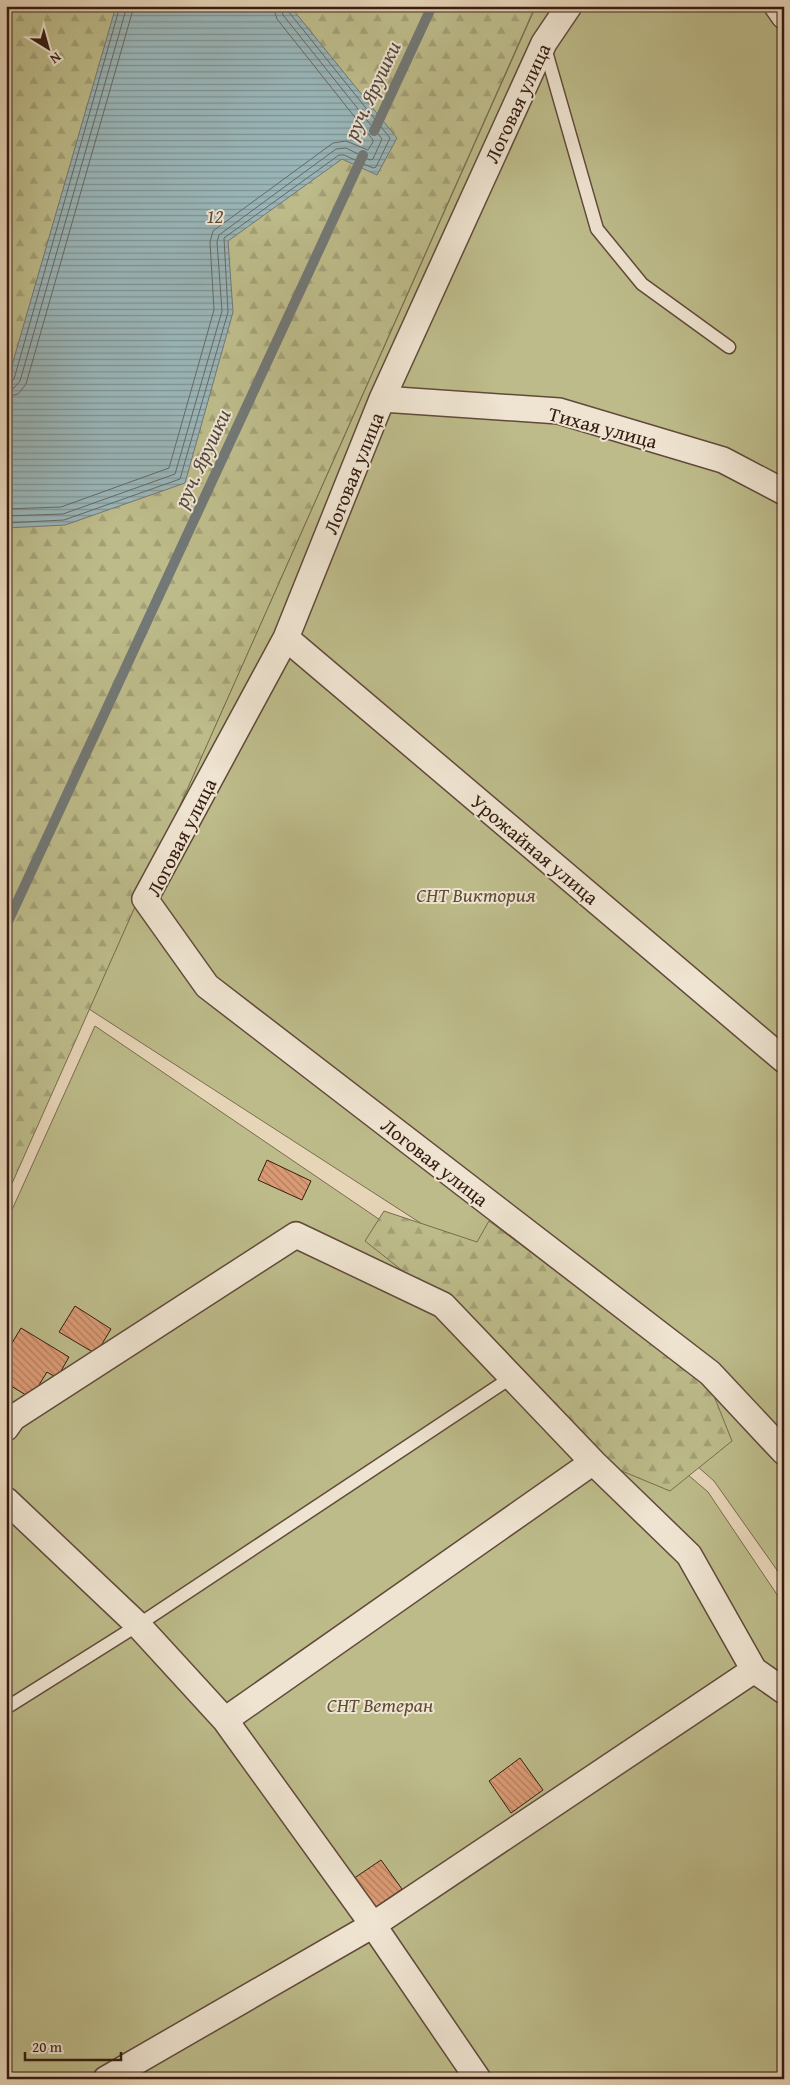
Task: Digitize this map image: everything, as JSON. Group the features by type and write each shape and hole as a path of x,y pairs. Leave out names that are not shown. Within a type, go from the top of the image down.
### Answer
{"street":[{"name":"Логовая улица","path":"569,6 544,43 382,399 286,638 145,899 207,986 710,1374 784,1452"},
{"path":"778,6 784,16"},
{"name":"Тихая улица","path":"382,399 559,412 723,460 784,492"},
{"name":"Урожайная улица","path":"286,638 784,1060"},
{"path":"6,1428 13,1418 296,1235 443,1305 593,1462 690,1555 754,1670 784,1692"},
{"path":"225,1720 593,1462"},
{"path":"6,1500 138,1625 225,1720 373,1925 478,2079"},
{"path":"106,2079 373,1925 754,1670"}],"lane":[{"path":"544,43 597,229 642,284 730,347"},
{"path":"6,1708 138,1625 512,1377"}],"green space":[{"name":"12","path":"6,6 529,6 534,9 6,1197"},
{"name":"СНТ Виктория","path":"536,6 784,6 784,1580 714,1481 422,1224 89,1009"},
{"name":"СНТ Ветеран","path":"95,1026 436,1258 708,1492 784,1605 784,2079 6,2079 6,1223"},
{"path":"384,1211 477,1242 489,1221 710,1386 732,1441 670,1491 605,1464 418,1283 365,1241"}],"water":[{"path":"116,6 290,6 397,138 377,175 342,159 228,241 233,312 185,483 65,525 6,528 6,386"}],"building":[{"path":"267,1160 311,1181 302,1200 258,1180"},
{"path":"75,1306 111,1329 96,1354 59,1332"},
{"path":"21,1328 69,1357 57,1378 47,1372 31,1398 6,1383 6,1353"},
{"path":"520,1758 543,1790 511,1813 489,1781"},
{"path":"381,1860 402,1889 370,1911 350,1881"}],"waterway":[{"name":"руч. Ярушки","path":"374,131 432,6"},
{"name":"руч. Ярушки","path":"6,926 363,155"}]}
